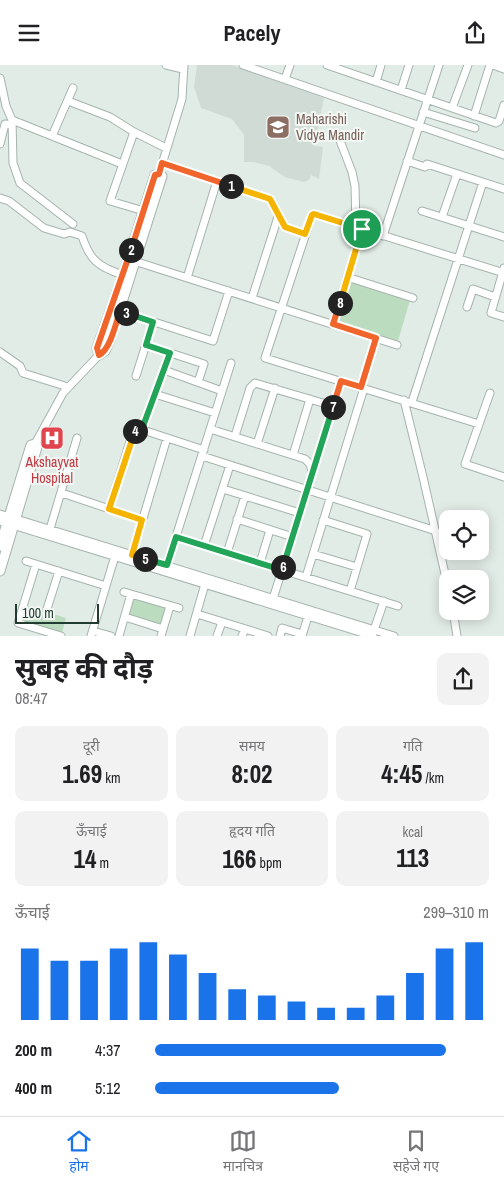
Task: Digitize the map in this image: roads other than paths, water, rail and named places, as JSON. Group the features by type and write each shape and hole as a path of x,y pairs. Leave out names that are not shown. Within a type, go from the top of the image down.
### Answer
{"street":[{"path":"0,546 8,520 37,447 35,443 63,393 99,355 97,348 116,310 182,99 183,67 166,65"},
{"path":"243,65 504,155"},
{"path":"285,79 290,65"},
{"path":"327,65 345,68 376,82 496,123 499,121 504,105"},
{"path":"376,82 381,65"},
{"path":"401,91 409,65"},
{"path":"383,236 439,65"},
{"path":"452,108 468,65"},
{"path":"474,116 491,65 504,69"},
{"path":"0,78 12,123 13,163 20,183 73,224"},
{"path":"52,136 73,88"},
{"path":"68,101 110,117 134,133 166,148"},
{"path":"423,111 475,128"},
{"path":"0,144 5,124 12,123 52,136 122,164"},
{"path":"134,133 110,201 144,211"},
{"path":"333,324 359,228 352,172 339,138"},
{"path":"407,161 425,167 427,164 504,189"},
{"path":"162,163 270,199 285,227 305,234"},
{"path":"442,217 457,174"},
{"path":"116,310 123,275 132,261 144,211 159,175"},
{"path":"187,278 217,181"},
{"path":"412,402 483,182"},
{"path":"0,198 9,201 44,228 64,234 70,232 82,236 89,255 109,270 123,275"},
{"path":"422,211 504,237"},
{"path":"479,424 265,358 305,234 314,214 458,259 503,271 501,290 496,297 491,313 504,317"},
{"path":"252,299 278,217"},
{"path":"132,261 397,345"},
{"path":"347,277 413,298"},
{"path":"466,307 473,289 496,297"},
{"path":"116,310 213,341 229,291"},
{"path":"136,376 153,322"},
{"path":"306,577 376,338"},
{"path":"146,345 204,364 198,382"},
{"path":"0,352 20,366 23,373 68,387"},
{"path":"142,429 170,353"},
{"path":"167,565 231,363"},
{"path":"164,371 222,391"},
{"path":"273,602 341,381"},
{"path":"235,437 253,384 257,383 333,406"},
{"path":"257,444 275,388"},
{"path":"490,393 466,464 504,477"},
{"path":"155,394 215,413"},
{"path":"293,455 310,399"},
{"path":"404,400 444,570"},
{"path":"109,509 132,435 137,428 167,438 230,465 436,531"},
{"path":"210,429 293,455 309,462 312,474"},
{"path":"50,529 77,438"},
{"path":"132,555 167,438"},
{"path":"204,545 230,465"},
{"path":"223,489 300,513"},
{"path":"62,493 142,520"},
{"path":"227,553 245,496"},
{"path":"237,519 292,537"},
{"path":"8,520 50,529 167,565 370,634"},
{"path":"8,520 205,584 273,602 308,616 370,634 394,636"},
{"path":"0,571 8,520"},
{"path":"323,520 367,534 350,591"},
{"path":"260,563 270,530"},
{"path":"176,537 398,606"},
{"path":"313,554 357,567"},
{"path":"111,636 92,633 115,556"},
{"path":"26,561 106,586"},
{"path":"36,564 18,623 61,636"},
{"path":"47,609 59,571"},
{"path":"190,636 205,584"},
{"path":"119,636 125,617 128,593 179,608"},
{"path":"370,634 384,601"},
{"path":"125,617 162,632 170,606"},
{"path":"197,614 222,622 243,632 267,636"},
{"path":"280,636 282,628 302,635 308,616"},
{"path":"455,620 458,636"},
{"path":"217,636 222,622"}],"place":[{"name":"Maharishi Vidya Mandir","path":"278,127"},
{"name":"Akshayvat Hospital","path":"52,438"}]}
